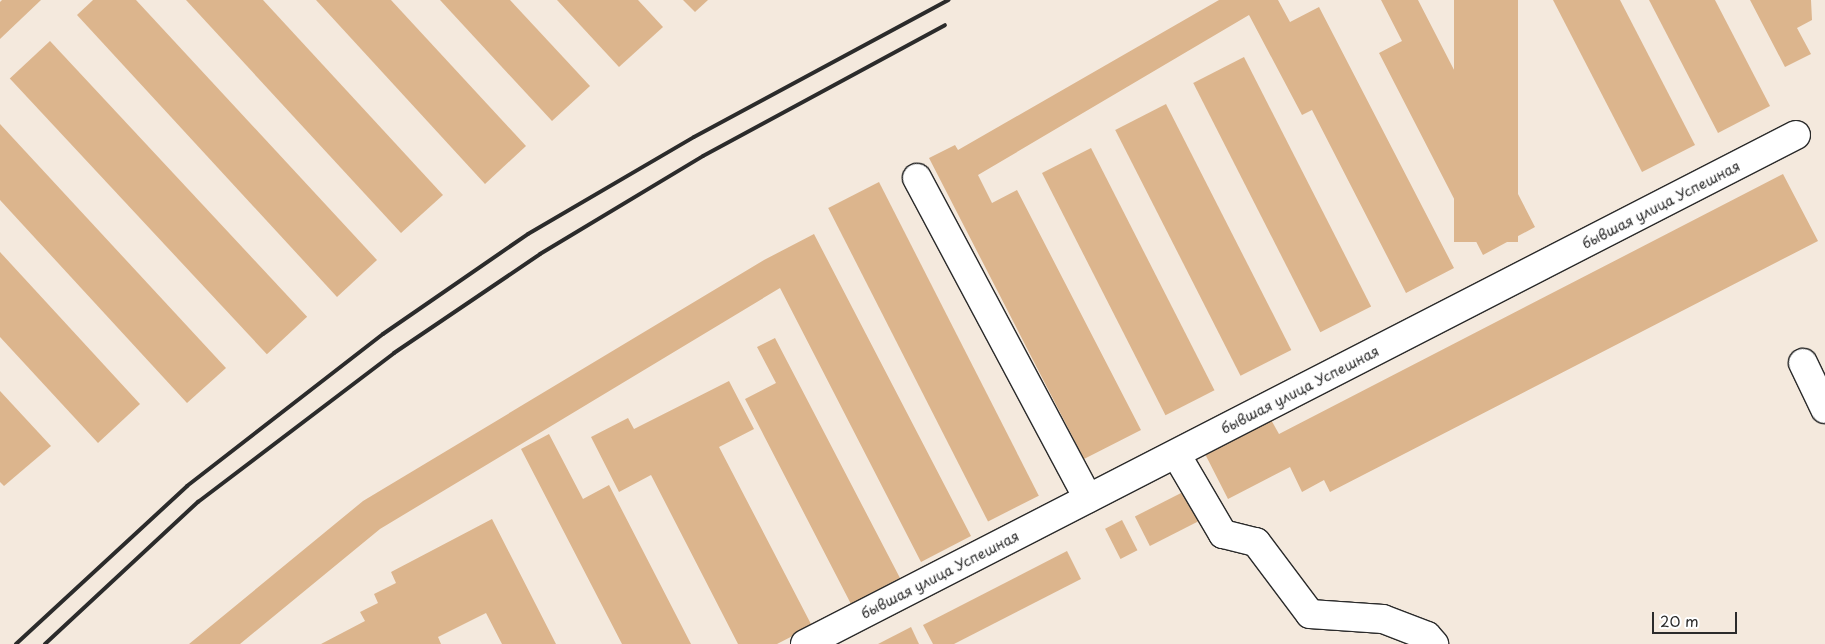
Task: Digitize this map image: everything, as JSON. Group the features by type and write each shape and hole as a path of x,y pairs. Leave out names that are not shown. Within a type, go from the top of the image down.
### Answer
{"lane":[{"name":"бывшая улица Успешная","path":"805,644 1796,135"},
{"path":"917,178 1088,498"},
{"path":"1803,363 1825,409"},
{"path":"1176,454 1223,534 1256,542 1310,614 1383,619 1427,636 1434,644"}],"building":[{"path":"2,0 41,0 0,39 0,2"},
{"path":"93,0 136,0 377,260 337,297 77,15"},
{"path":"186,0 263,0 443,195 401,233"},
{"path":"316,0 391,0 526,146 485,184"},
{"path":"440,0 510,0 590,86 552,121"},
{"path":"557,0 638,0 663,27 619,67"},
{"path":"683,0 708,0 695,12"},
{"path":"1219,0 1278,0 1290,22 1319,7 1454,268 1406,293 1312,110 1302,115 1249,15 978,175 992,203 1017,190 1141,430 1084,459 929,158 955,145 958,150"},
{"path":"1381,0 1418,0 1535,227 1483,255 1379,53 1402,41"},
{"path":"1454,0 1518,0 1518,242 1454,242"},
{"path":"1553,0 1620,0 1695,145 1642,172"},
{"path":"1649,0 1715,0 1770,106 1718,133"},
{"path":"1750,0 1811,0 1812,20 1797,28 1811,54 1785,67"},
{"path":"50,41 307,317 267,354 10,79"},
{"path":"1244,57 1371,306 1320,332 1193,83"},
{"path":"1166,104 1291,350 1241,376 1115,130"},
{"path":"0,124 226,368 187,403 0,200"},
{"path":"1091,148 1214,390 1165,415 1042,173"},
{"path":"1783,174 1818,241 1330,492 1324,480 1302,492 1290,467 1228,499 1204,452 1270,418 1279,434"},
{"path":"879,182 1039,496 988,522 828,208"},
{"path":"814,234 971,536 921,562 780,288 380,529 240,644 189,644 363,501 764,260"},
{"path":"0,252 140,404 98,443 0,337"},
{"path":"775,338 900,578 851,604 745,399 776,383 757,347"},
{"path":"729,381 754,429 719,447 812,626 777,644 738,644 651,475 619,492 591,437 628,418 634,429"},
{"path":"0,391 51,446 4,486 0,482"},
{"path":"549,434 583,499 609,485 691,644 622,644 521,449"},
{"path":"1183,492 1198,521 1150,546 1135,517"},
{"path":"492,519 556,644 502,644 486,613 438,637 441,644 321,644 365,621 360,612 378,603 374,594 396,583 391,572"},
{"path":"1122,520 1137,550 1121,559 1105,529"},
{"path":"1067,551 1081,579 954,644 933,644 923,625"},
{"path":"911,627 919,644 878,644"}],"railway":[{"path":"16,644 187,486 383,334 528,234 694,137 948,0"},
{"path":"45,644 198,502 394,353 540,254 703,156 945,25"}]}
